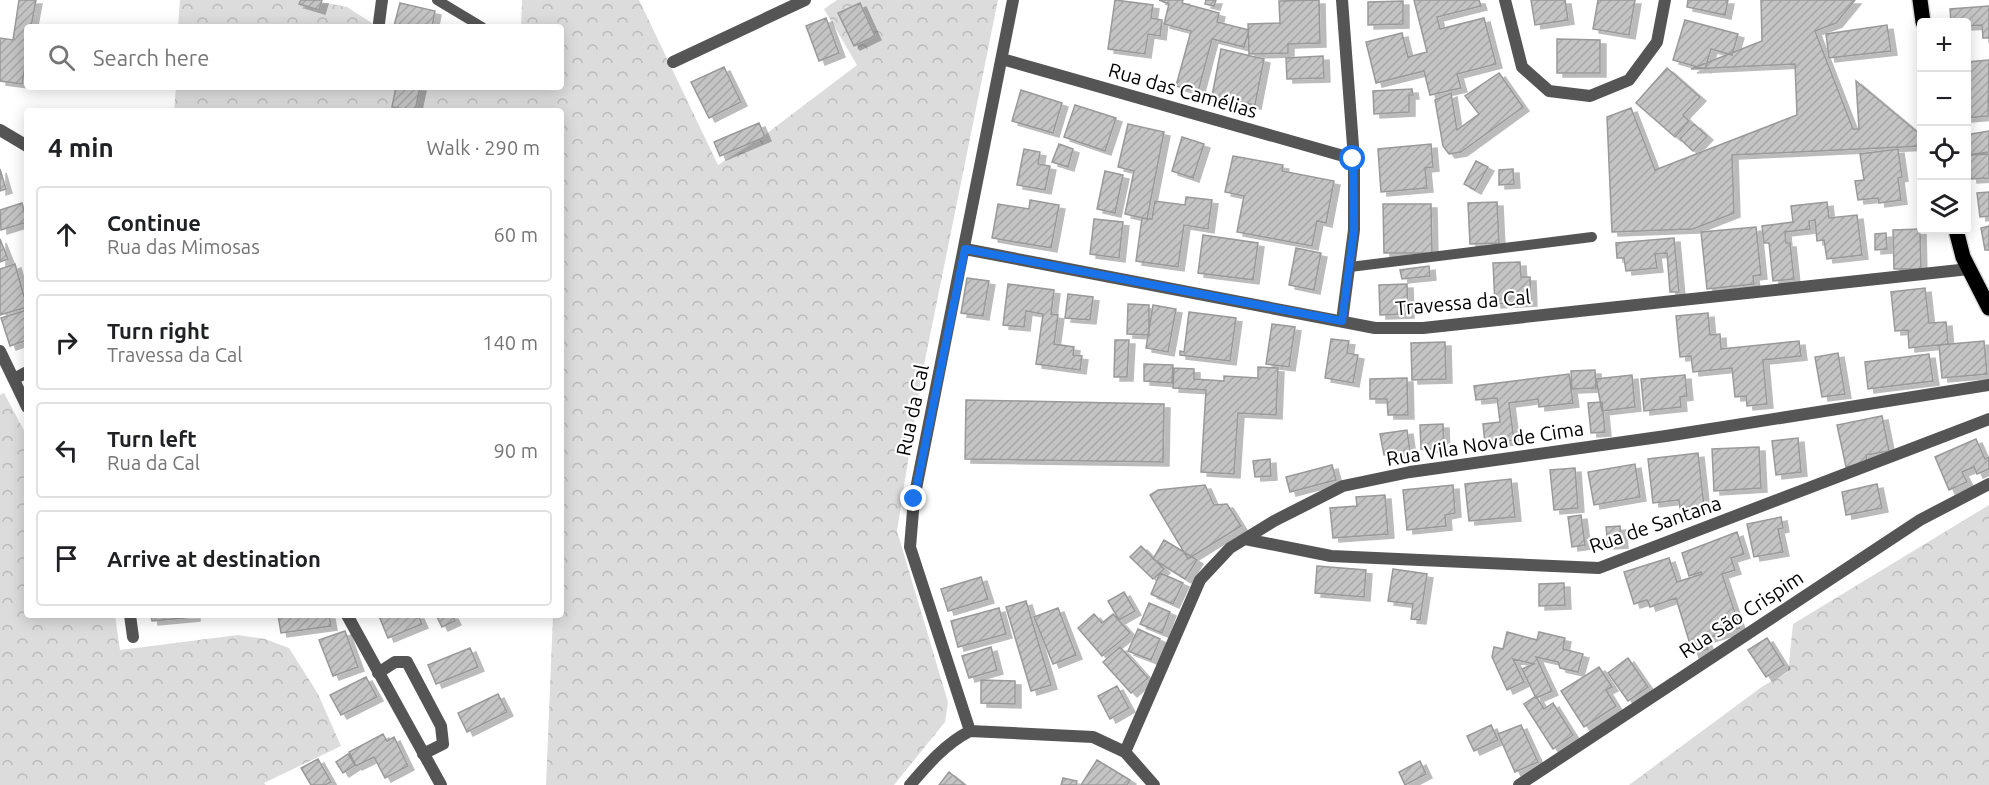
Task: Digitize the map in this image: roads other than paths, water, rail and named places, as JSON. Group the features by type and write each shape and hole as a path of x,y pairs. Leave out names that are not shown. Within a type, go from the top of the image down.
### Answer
{"main road":[{"path":"1920,0 1922,18"},
{"path":"1957,234 1969,269 1989,308"}],"street":[{"path":"379,23 382,0"},
{"path":"673,62 805,0"},
{"name":"Rua da Cal","path":"970,731 910,547 914,499 1013,0"},
{"path":"1342,0 1353,159 1354,230 1342,321"},
{"path":"1505,0 1522,67 1549,91 1590,96 1629,80 1657,42 1665,0"},
{"name":"Rua das Camélias","path":"1002,58 1353,159"},
{"path":"0,130 24,144"},
{"name":"Travessa da Cal","path":"965,249 1375,328 1423,328 1969,269"},
{"path":"0,351 24,401"},
{"path":"14,379 24,374"},
{"name":"Rua Vila Nova de Cima","path":"1125,752 1200,580 1230,548 1274,521 1343,486 1410,471 1666,436 1989,386"},
{"name":"Rua de Santana","path":"1245,539 1331,556 1599,568 1989,419"},
{"name":"Rua São Crispim","path":"1519,785 1920,520 1989,484"},
{"path":"131,618 134,637"},
{"path":"349,618 441,785"},
{"path":"378,673 395,662 407,662 441,726 443,744 423,754"},
{"path":"910,785 933,758 954,740 970,731 1093,737 1125,752 1154,785"}],"lane":[{"path":"437,0 477,24"},
{"path":"1350,267 1592,237"}]}
